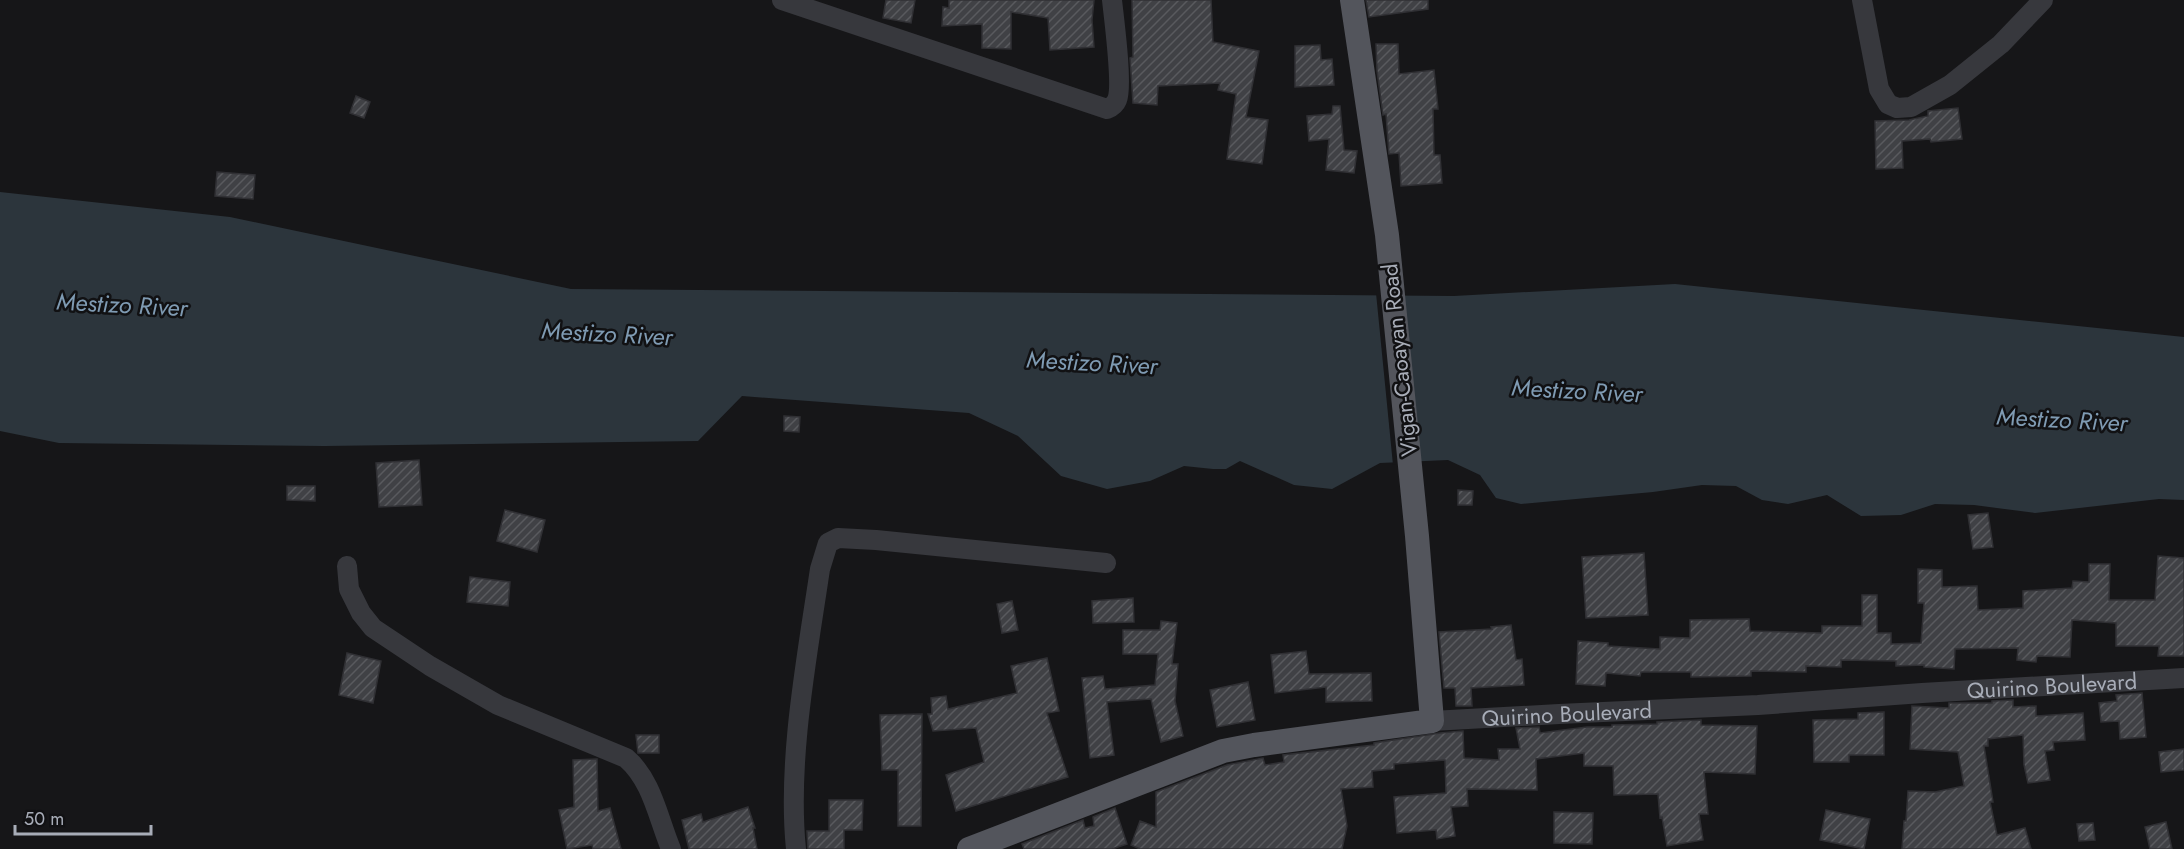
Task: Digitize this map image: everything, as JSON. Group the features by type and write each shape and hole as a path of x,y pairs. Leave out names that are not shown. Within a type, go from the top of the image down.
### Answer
{"main road":[{"name":"Vigan-Caoayan Road","path":"1352,0 1387,235 1417,536 1432,722"},
{"name":"Quirino Boulevard","path":"971,849 1223,751 1432,722"}],"street":[{"path":"782,0 1107,109 1114,106 1118,98 1119,84 1112,0"},
{"path":"1862,0 1879,89 1888,104 1897,108 1911,107 1950,85 2001,44 2043,0"},
{"path":"796,849 793,821 797,740 819,569 828,543 838,538 876,540 1106,563"},
{"path":"347,566 349,590 361,613 373,628 430,666 498,705 626,758 638,768 671,849"},
{"name":"Quirino Boulevard","path":"1432,722 1758,705 2184,678"}],"water":[{"name":"Mestizo River","path":"0,192 230,217 571,289 1454,296 1675,284 2184,337 2184,500 2159,499 2035,513 1974,505 1935,504 1901,515 1861,516 1827,495 1788,504 1762,500 1736,486 1702,485 1653,492 1521,504 1496,498 1480,475 1448,460 1380,463 1332,489 1294,485 1240,461 1226,469 1184,466 1150,481 1107,489 1061,476 1018,436 969,413 742,396 698,441 324,446 59,443 0,431"}],"pier":[{"path":"1376,293 1402,293 1419,464 1393,465"}],"building":[{"path":"886,0 915,0 911,23 883,18"},
{"path":"949,0 1094,0 1092,20 1094,47 1050,50 1048,18 1011,12 1011,49 982,48 982,24 942,26 943,7 949,8"},
{"path":"1132,0 1211,0 1213,42 1259,51 1246,117 1268,120 1262,164 1227,159 1236,94 1218,90 1220,83 1158,86 1157,105 1133,103 1130,58 1133,57"},
{"path":"1366,0 1428,0 1428,9 1369,17"},
{"path":"1376,44 1398,44 1399,74 1434,70 1438,109 1433,109 1434,155 1440,155 1442,183 1401,186 1399,153 1389,154 1386,114 1383,115 1377,71"},
{"path":"1320,45 1321,60 1332,59 1334,85 1295,87 1295,46"},
{"path":"356,96 370,102 364,118 350,113"},
{"path":"1333,106 1340,106 1344,150 1357,151 1354,173 1326,170 1329,139 1309,141 1307,116 1332,114"},
{"path":"1958,108 1962,139 1931,142 1930,139 1902,141 1903,168 1876,169 1875,121 1909,120 1928,116 1928,111"},
{"path":"217,172 255,175 253,199 215,196"},
{"path":"784,416 800,417 799,432 784,431"},
{"path":"419,460 422,505 379,507 376,463"},
{"path":"287,486 315,486 315,501 287,500"},
{"path":"1458,490 1473,491 1472,505 1458,505"},
{"path":"505,510 545,520 537,552 497,541"},
{"path":"1988,513 1993,547 1973,549 1968,515"},
{"path":"1644,553 1648,615 1586,618 1582,557"},
{"path":"2158,556 2184,558 2184,656 2158,656 2159,646 2116,646 2116,623 2072,620 2070,657 2037,656 2036,662 2017,660 2018,648 1955,649 1954,669 1924,667 1924,665 1896,666 1896,661 1841,660 1841,667 1806,666 1806,672 1751,671 1751,676 1691,677 1691,672 1641,672 1640,676 1606,673 1605,686 1576,684 1578,641 1608,643 1608,646 1660,649 1660,637 1690,638 1690,620 1749,619 1750,631 1822,633 1822,626 1862,626 1862,595 1877,595 1877,633 1891,633 1891,644 1921,643 1924,603 1918,603 1918,569 1942,570 1942,587 1977,586 1978,610 2023,608 2023,591 2072,588 2073,581 2089,582 2089,564 2110,564 2109,600 2155,600"},
{"path":"470,577 510,582 508,606 467,602"},
{"path":"1133,598 1134,622 1093,623 1092,601"},
{"path":"1012,601 1018,630 1002,633 997,604"},
{"path":"1161,621 1177,623 1172,664 1178,664 1175,701 1183,736 1161,742 1151,699 1107,702 1114,755 1090,758 1082,678 1103,676 1105,689 1155,685 1158,654 1123,654 1123,630 1160,630"},
{"path":"1511,625 1516,660 1522,659 1524,685 1471,688 1472,706 1456,706 1455,688 1444,688 1439,632 1492,629 1491,627"},
{"path":"1306,651 1309,674 1371,673 1372,701 1326,702 1326,687 1275,693 1271,655"},
{"path":"347,653 381,661 373,703 339,695"},
{"path":"1047,658 1059,711 1047,713 1068,777 956,811 946,775 984,762 976,728 933,731 928,714 932,714 931,698 946,696 948,709 1017,693 1011,666"},
{"path":"1248,682 1255,720 1217,727 1210,690"},
{"path":"2142,693 2146,737 2120,739 2119,721 2101,722 2099,703 2117,701 2116,695"},
{"path":"2013,700 2013,707 2036,706 2036,716 2083,713 2085,740 2053,742 2054,750 2045,751 2050,780 2028,783 2024,765 2023,735 1988,739 1988,746 1984,746 1993,802 1990,802 1997,835 2025,828 2031,849 1902,849 1908,791 1935,792 1964,786 1958,752 1910,749 1912,706 1949,708 1949,703 1992,703 1992,701"},
{"path":"1884,712 1884,755 1849,755 1849,762 1814,762 1813,720 1858,719 1858,713"},
{"path":"922,714 921,826 898,826 898,770 882,770 880,715"},
{"path":"1701,720 1701,725 1757,726 1755,774 1704,772 1708,814 1699,814 1703,840 1667,846 1662,817 1660,818 1658,794 1614,795 1613,766 1584,766 1584,753 1536,759 1537,790 1467,789 1468,806 1451,807 1455,836 1437,839 1436,830 1397,833 1394,797 1446,793 1445,760 1394,764 1394,769 1372,771 1373,787 1341,789 1347,826 1342,849 1140,849 1131,845 1140,821 1156,827 1156,792 1227,765 1263,758 1265,765 1284,762 1283,755 1374,745 1374,743 1463,731 1464,758 1499,760 1498,749 1520,749 1516,728 1539,727 1540,733 1587,727"},
{"path":"636,735 659,735 659,753 638,753"},
{"path":"2184,749 2184,770 2161,772 2159,752"},
{"path":"597,759 598,811 610,808 621,849 593,849 592,845 567,849 559,810 574,807 573,760"},
{"path":"829,800 863,800 862,830 844,830 844,849 808,849 807,831 829,831"},
{"path":"748,807 755,828 753,828 757,849 689,849 682,820 701,814 703,822"},
{"path":"1115,808 1127,844 1112,849 1024,849 1022,844 1083,820 1085,828 1094,826 1093,817"},
{"path":"1826,810 1870,819 1864,849 1820,840"},
{"path":"1554,812 1593,813 1592,844 1554,843"},
{"path":"2166,822 2172,849 2150,849 2145,827"},
{"path":"2093,823 2095,840 2079,841 2077,824"}]}
